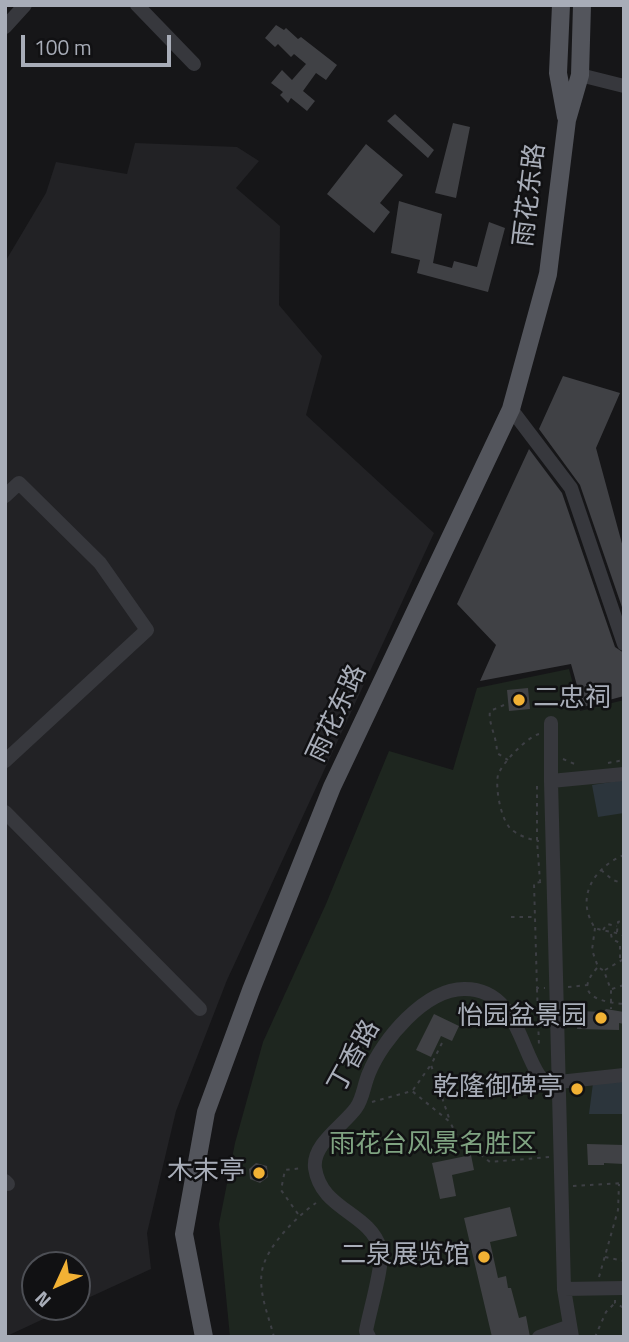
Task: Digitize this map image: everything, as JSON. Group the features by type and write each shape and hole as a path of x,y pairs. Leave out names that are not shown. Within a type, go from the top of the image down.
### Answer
{"main road":[{"name":"雨花东路","path":"561,5 558,73 567,120"},
{"name":"雨花东路","path":"204,1337 184,1234 206,1112 251,990 332,787 511,409 548,274 567,120 580,75 582,5"}],"street":[{"path":"5,27 25,5"},
{"path":"137,5 194,65"},
{"path":"580,75 624,86"},
{"path":"511,409 571,488 624,644"},
{"path":"5,496 19,483 100,563 147,630 5,761"},
{"path":"539,1337 571,1331 565,1289 551,728"},
{"path":"551,781 624,774"},
{"path":"5,812 200,1009"},
{"name":"丁香路","path":"315,1166 317,1154 358,1106 370,1071 394,1031 419,1008 441,995 463,989 483,991 501,1003 512,1018 541,1079 550,1088 559,1085"},
{"path":"559,1085 624,1075"},
{"path":"315,1166 318,1179 327,1195 337,1206 366,1226 381,1249 366,1331 369,1337"},
{"path":"565,1289 624,1288"}],"path":[{"path":"504,705 490,710 489,720 497,739 497,753 509,761"},
{"path":"551,728 526,740 498,774 497,795 508,826 526,838 537,841 552,839"},
{"path":"551,758 556,757 581,767"},
{"path":"540,1053 534,883 540,882 536,787 551,781"},
{"path":"624,855 606,864 601,870 587,893 586,906 589,919 595,928 624,936"},
{"path":"601,870 613,880 624,884"},
{"path":"512,917 535,917"},
{"path":"617,932 618,922 624,920"},
{"path":"603,931 607,924 617,926"},
{"path":"595,928 592,950 611,990 611,1009"},
{"path":"611,933 612,939 620,943 620,962"},
{"path":"604,971 624,959"},
{"path":"598,967 590,976 588,985 592,996 597,1001 624,1004"},
{"path":"537,988 588,985"},
{"path":"611,990 624,985"},
{"path":"358,1106 412,1091 431,1065 442,1043"},
{"path":"431,1065 457,1136 490,1161 561,1156"},
{"path":"412,1091 450,1122"},
{"path":"299,1215 281,1190 285,1170 315,1166"},
{"path":"562,1186 624,1183"},
{"path":"596,1289 618,1210 619,1184"},
{"path":"274,1337 262,1290 262,1270 281,1234 299,1215 327,1195"},
{"path":"606,1257 624,1261"},
{"path":"595,1337 606,1312 615,1303"}],"shaded area":[{"path":"135,143 237,147 259,161 236,188 280,226 279,305 322,356 306,415 434,533 227,980 176,1111 147,1233 151,1269 91,1297 91,1251 21,1251 21,1321 39,1321 7,1336 5,262 46,193 56,162 127,174"},
{"path":"624,780 624,813 598,817 592,785"},
{"path":"624,1081 624,1114 589,1114 593,1083"}],"green space":[{"name":"雨花台风景名胜区","path":"569,669 580,711 624,700 624,1337 230,1337 219,1224 235,1143 263,1042 326,904 389,751 453,770 477,688"}],"building":[{"path":"276,25 284,30 286,28 298,39 301,37 337,65 326,80 316,73 303,91 315,101 307,111 291,98 288,103 280,95 283,92 271,83 282,70 292,80 306,64 294,54 291,57 278,44 275,47 265,38"},
{"path":"395,114 434,150 428,158 387,121"},
{"path":"453,123 470,127 456,198 435,193"},
{"path":"366,144 403,175 380,203 390,212 374,233 327,194"},
{"path":"399,201 442,214 433,263 452,268 454,261 477,267 489,222 505,228 488,292 417,273 420,260 391,253"},
{"path":"563,376 620,393 596,448 624,551 624,613 580,485 539,429"},
{"path":"529,449 562,493 615,647 624,653 624,696 583,707 571,664 480,681 496,645 457,604"},
{"name":"二忠祠","path":"528,688 530,709 509,711 507,690"},
{"name":"怡园盆景园","path":"606,1009 624,1012 624,1024 619,1023 619,1030 577,1029 579,1011 603,1012"},
{"path":"434,1014 459,1026 452,1041 441,1036 431,1057 416,1050"},
{"path":"587,1144 624,1145 624,1164 588,1165"},
{"path":"471,1155 474,1170 452,1175 456,1196 440,1199 432,1163"},
{"name":"木末亭","path":"256,1163 267,1166 268,1177 260,1183 250,1179 249,1169"},
{"name":"二泉展览馆","path":"510,1207 517,1236 490,1242 498,1278 506,1276 519,1318 526,1316 530,1337 492,1337 464,1218"}],"place":[{"name":"二忠祠","path":"519,700"},
{"name":"怡园盆景园","path":"601,1018"},
{"name":"乾隆御碑亭","path":"577,1089"},
{"name":"木末亭","path":"259,1173"},
{"name":"二泉展览馆","path":"484,1257"}]}
